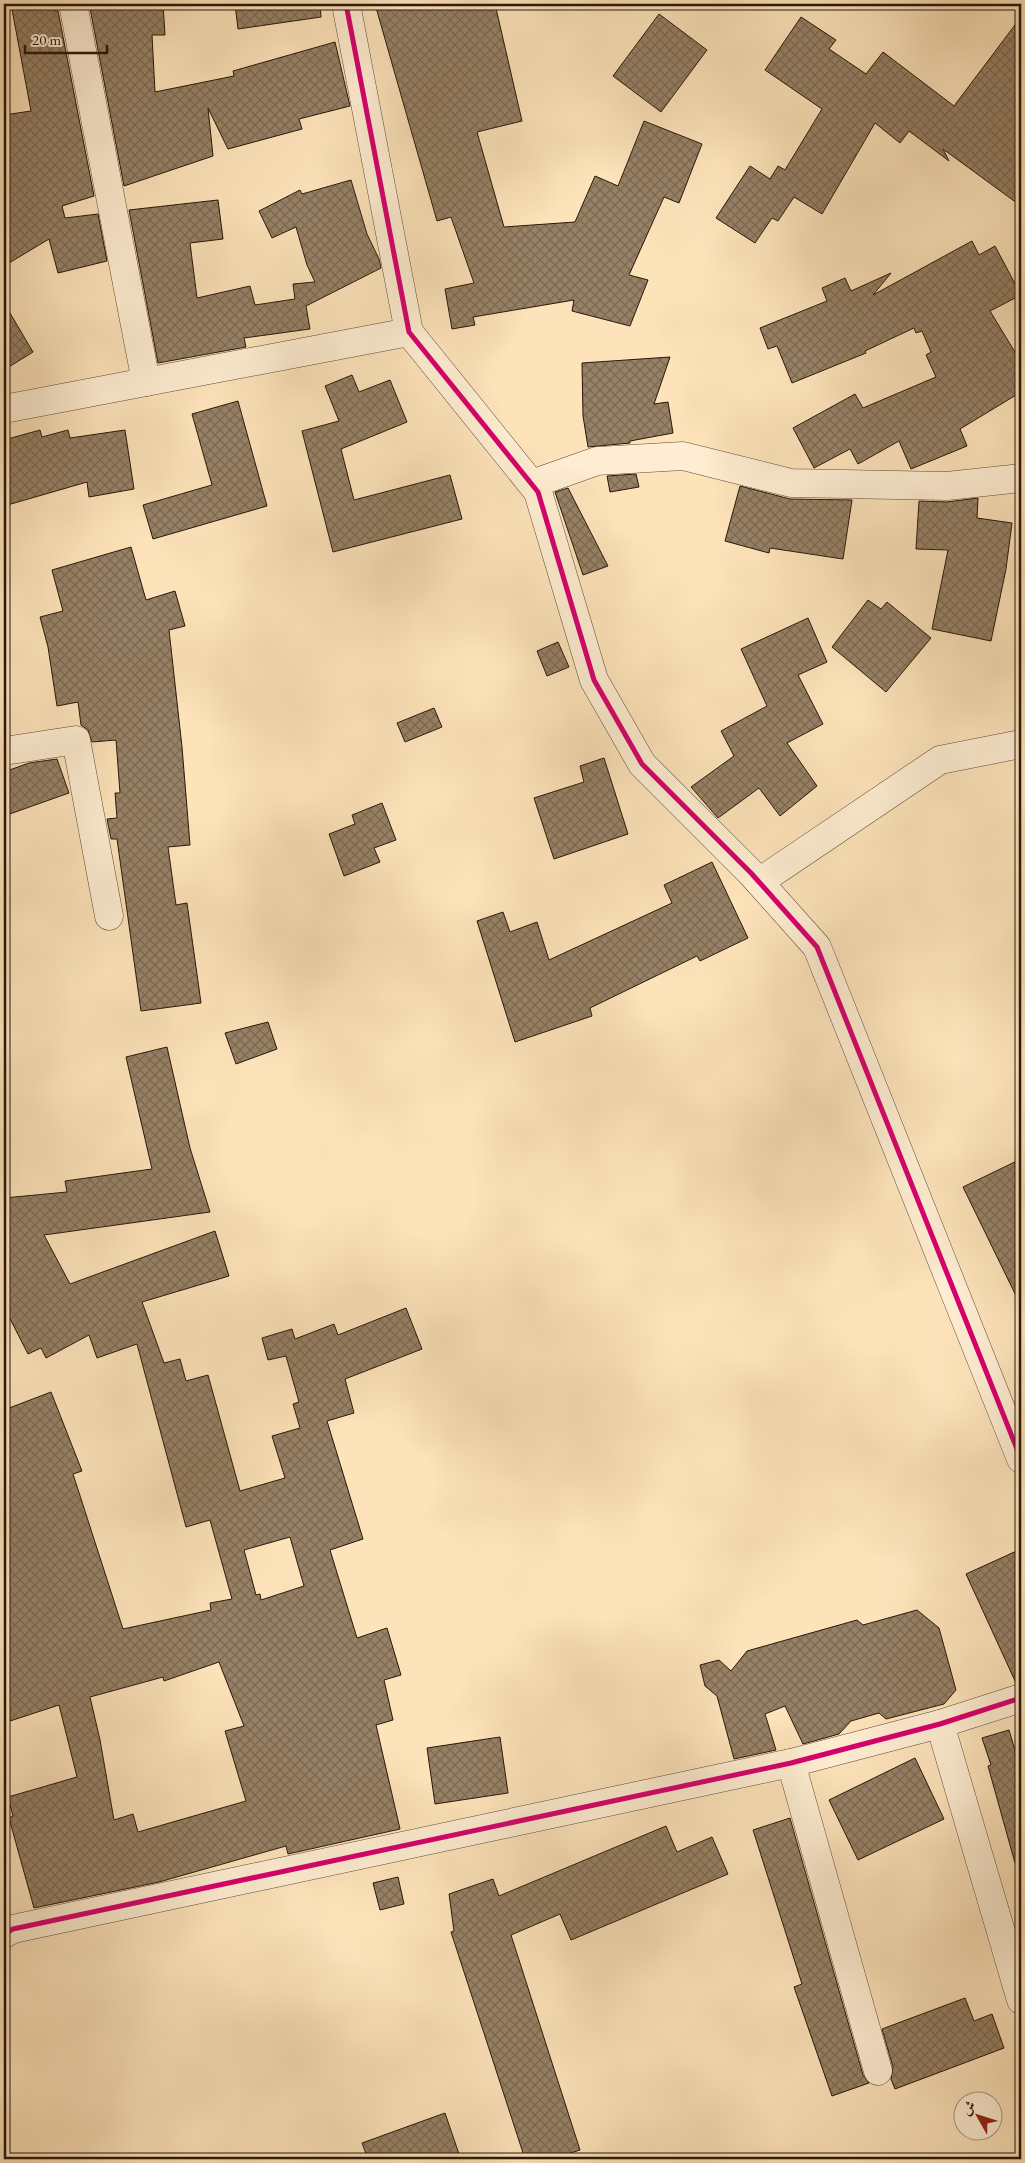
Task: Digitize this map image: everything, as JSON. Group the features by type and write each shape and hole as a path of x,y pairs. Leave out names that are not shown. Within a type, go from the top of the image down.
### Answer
{"street":[{"path":"73,4 146,382"},
{"path":"346,4 409,332 538,492 594,680 642,764 759,882 817,947 1021,1459"},
{"path":"4,409 409,332"},
{"path":"532,484 597,461 683,456 791,483 947,486 1021,478"},
{"path":"4,750 76,740 109,916"},
{"path":"759,882 940,760 1021,744"},
{"path":"4,1934 12,1929 791,1762 940,1724 1021,1698"},
{"path":"940,1724 1021,2000"},
{"path":"791,1762 878,2071"}],"building":[{"path":"11,4 52,4 54,11 58,11 94,196 62,206 65,218 98,214 107,261 58,273 49,239 4,266 4,115 31,111"},
{"path":"163,4 165,35 152,35 155,92 234,76 233,71 335,42 350,106 299,119 302,129 228,149 208,108 213,156 124,186 90,8"},
{"path":"235,4 320,4 321,17 238,29"},
{"path":"375,4 495,4 522,121 477,132 504,227 575,222 595,176 618,186 644,121 702,144 679,203 664,197 629,275 648,280 630,326 572,311 574,300 473,317 475,325 452,329 445,289 474,283 451,217 437,221"},
{"path":"659,14 707,50 661,112 613,76"},
{"path":"801,17 836,40 829,49 866,74 883,52 954,106 1021,17 1021,206 943,149 949,161 909,131 900,143 875,123 822,214 794,197 778,221 772,218 755,243 716,218 750,166 770,179 778,166 785,170 822,109 765,70"},
{"path":"351,180 367,234 379,259 381,268 306,306 310,329 244,338 246,347 158,363 129,210 218,200 223,239 190,243 197,298 250,286 255,305 295,299 293,284 315,282 307,265 296,227 272,238 259,211 300,190 302,194"},
{"path":"972,241 979,255 995,246 1021,295 990,311 1021,362 1021,392 960,429 967,446 911,469 899,441 858,464 850,449 814,468 793,428 855,394 863,408 936,377 926,355 931,352 922,331 916,333 914,328 865,351 866,353 792,383 777,346 768,349 760,328 827,301 822,288 845,278 851,291 891,273 873,295"},
{"path":"4,303 33,352 4,370"},
{"path":"670,357 654,404 668,402 673,433 630,441 630,443 588,447 583,416 582,363"},
{"path":"352,375 359,392 390,380 407,422 341,449 354,500 450,475 462,519 333,552 302,431 339,421 325,386"},
{"path":"238,401 267,506 153,539 143,505 212,485 192,414"},
{"path":"40,430 42,437 68,430 70,438 125,430 134,489 89,497 87,482 4,506 4,440"},
{"path":"636,474 639,487 610,492 607,476"},
{"path":"740,486 790,499 852,500 843,559 770,548 769,553 725,541"},
{"path":"568,488 608,566 583,575 555,492"},
{"path":"978,498 977,518 1012,523 1006,569 991,641 932,629 948,550 916,549 919,501 947,502"},
{"path":"131,547 146,600 175,591 185,626 169,630 182,747 190,845 168,847 176,905 187,903 201,1003 141,1011 117,839 111,839 107,819 117,818 115,793 120,793 116,740 92,742 88,730 81,725 78,702 57,706 48,647 40,617 63,611 52,570"},
{"path":"868,600 881,609 887,602 931,638 886,692 832,647"},
{"path":"808,618 827,662 798,675 823,724 787,743 817,786 780,816 759,788 718,818 691,787 734,756 721,731 767,706 741,649"},
{"path":"558,642 569,667 547,676 537,651"},
{"path":"434,708 442,727 405,742 397,723"},
{"path":"604,758 628,834 554,859 534,798 584,782 580,766"},
{"path":"57,759 69,793 4,816 4,772 29,763"},
{"path":"382,803 396,840 374,848 380,862 344,876 329,834 355,824 352,815"},
{"path":"712,862 748,938 700,961 697,956 590,1008 592,1016 515,1042 477,921 503,912 510,932 537,922 549,960 672,903 664,885"},
{"path":"268,1022 277,1049 236,1064 225,1033"},
{"path":"167,1047 190,1148 210,1212 44,1235 70,1284 215,1231 229,1276 142,1302 164,1363 180,1359 186,1381 208,1375 240,1491 285,1478 272,1436 300,1428 293,1404 299,1402 286,1356 268,1360 262,1338 292,1329 295,1339 334,1324 338,1335 406,1308 422,1349 345,1379 354,1413 327,1421 363,1539 330,1550 357,1638 387,1628 401,1675 384,1680 393,1720 376,1725 400,1829 288,1854 286,1846 159,1882 34,1908 9,1818 13,1816 8,1797 77,1777 59,1705 4,1723 4,1410 51,1392 82,1471 73,1474 123,1629 211,1610 210,1603 232,1599 210,1520 186,1527 137,1344 97,1358 89,1335 46,1358 41,1348 28,1354 4,1307 4,1198 67,1192 65,1181 152,1169 126,1057","holes":["290,1537 304,1586 261,1600 260,1594 256,1595 244,1550","219,1662 244,1726 225,1731 246,1801 138,1832 133,1814 114,1820 100,1740 90,1697 163,1677 164,1681"]},
{"path":"1021,1159 1021,1306 963,1187"},
{"path":"1021,1549 1021,1683 1016,1683 966,1574"},
{"path":"917,1610 939,1628 956,1690 944,1704 886,1719 879,1713 851,1721 839,1734 803,1744 785,1706 765,1714 776,1750 734,1759 717,1696 705,1686 700,1665 719,1660 731,1671 747,1651 857,1620 863,1625"},
{"path":"1009,1730 1017,1757 1021,1756 1021,1862 1015,1863 988,1766 991,1765 982,1738"},
{"path":"500,1737 508,1793 435,1804 427,1748"},
{"path":"915,1758 944,1819 858,1860 829,1800"},
{"path":"790,1818 863,2075 869,2083 832,2096 794,1987 802,1984 753,1830"},
{"path":"666,1826 677,1852 712,1837 728,1874 571,1940 560,1914 511,1935 580,2150 552,2159 525,2159 451,1932 454,1931 449,1894 493,1879 499,1896"},
{"path":"398,1877 404,1904 380,1910 373,1883"},
{"path":"965,1998 974,2021 992,2014 1004,2048 895,2089 891,2079 893,2067 882,2029"},
{"path":"445,2113 459,2154 443,2159 368,2159 362,2143"}],"cycle path":[{"path":"346,4 409,332 538,492 594,680 642,764 751,873 817,947 1021,1459"},
{"path":"4,1934 13,1929 791,1763 940,1724 1021,1698"}]}
